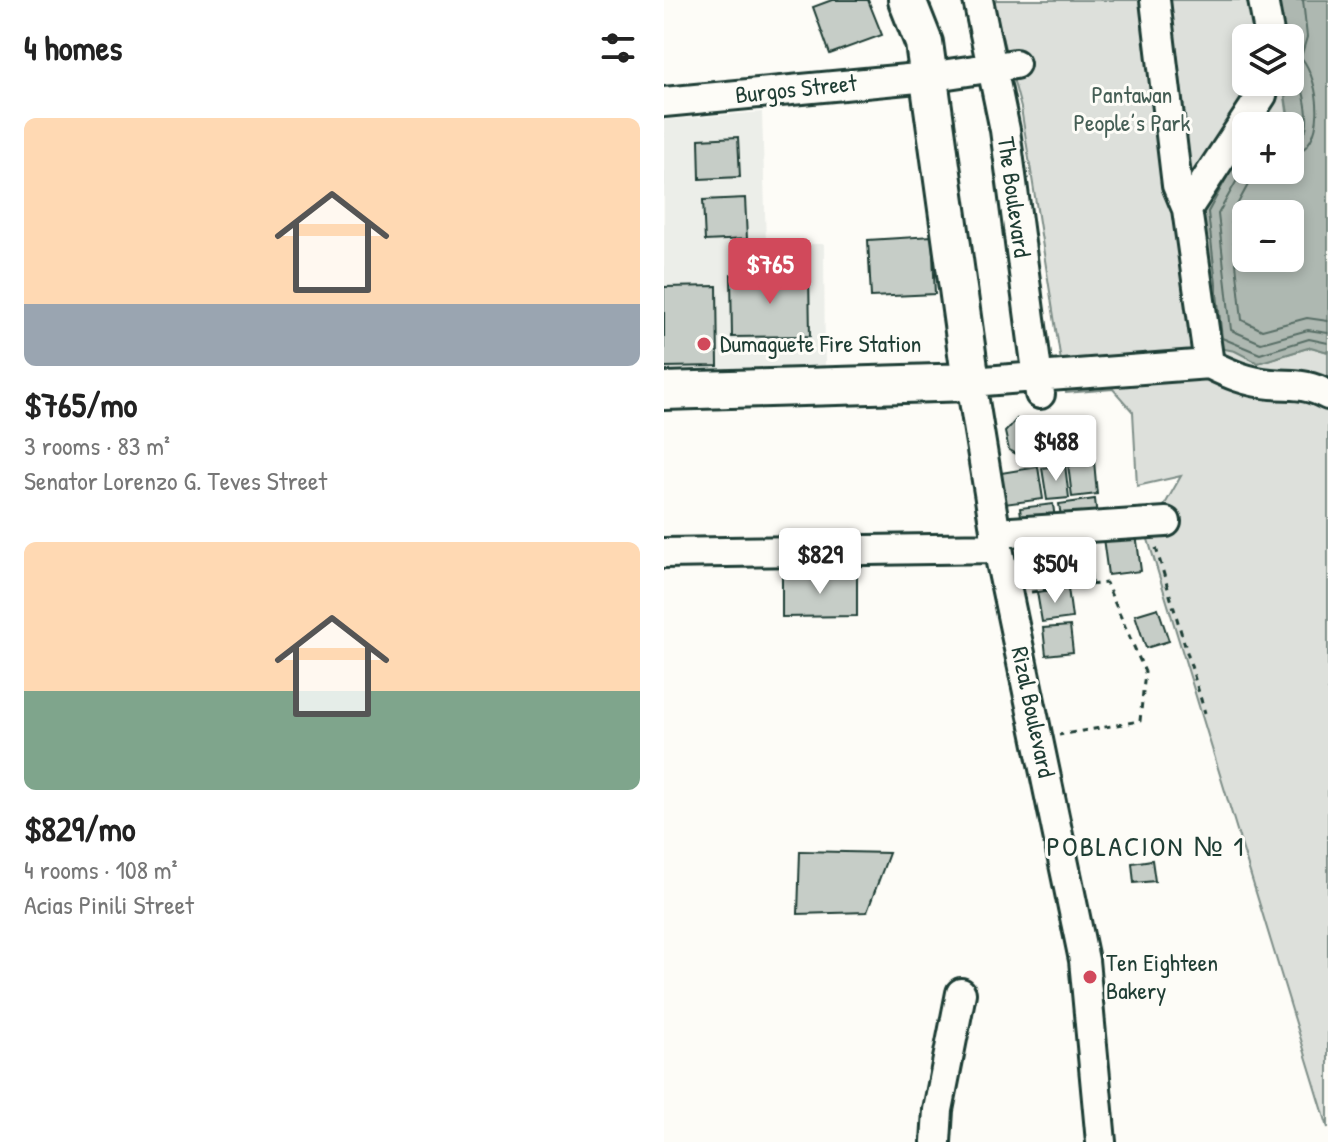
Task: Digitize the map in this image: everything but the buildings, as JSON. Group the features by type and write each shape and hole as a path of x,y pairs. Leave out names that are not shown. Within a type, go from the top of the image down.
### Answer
{"main road":[{"name":"Rizal Boulevard","path":"907,0 924,43 971,382"},
{"path":"664,391 971,382"}],"street":[{"name":"The Boulevard","path":"978,0 1004,66 1039,387"},
{"path":"1155,0 1177,185 1187,209 1209,364"},
{"path":"1263,0 1267,24"},
{"name":"Burgos Street","path":"664,102 928,77 1004,66"},
{"path":"1187,209 1261,96"},
{"path":"971,382 1039,387 1209,364 1234,377 1270,384 1307,384 1328,395"},
{"name":"Rizal Boulevard","path":"971,382 997,541 1084,960 1101,1142"},
{"path":"664,553 997,541 1157,522"},
{"path":"936,1142 938,1110 961,993"}],"path":[{"path":"1157,522 1205,713"},
{"path":"1008,595 1106,583 1145,672 1140,721 1039,738"}],"shaded area":[{"path":"762,112 766,244 824,244 825,371 664,373 664,120"}],"green space":[{"name":"Pantawan People’s Park","path":"992,0 1273,0 1276,24 1232,24 1232,96 1285,96 1287,112 1232,112 1232,184 1238,184 1236,200 1232,200 1232,226 1215,347 1235,350 1258,363 1311,347 1328,352 1328,1128 1147,536 1181,476 1137,486 1133,412 1113,389 1066,393 1021,108"}],"water":[{"path":"1273,0 1328,0 1328,352 1311,347 1258,363 1235,351 1214,347 1200,209 1232,160 1232,184 1304,184 1304,112 1288,112 1285,96 1304,96 1304,24 1276,24"}],"place":[{"name":"Dumaguete Fire Station","path":"704,344"},
{"name":"Ten Eighteen Bakery","path":"1090,977"}],"district":[{"name":"POBLACION № 1","path":"1146,846"}]}
